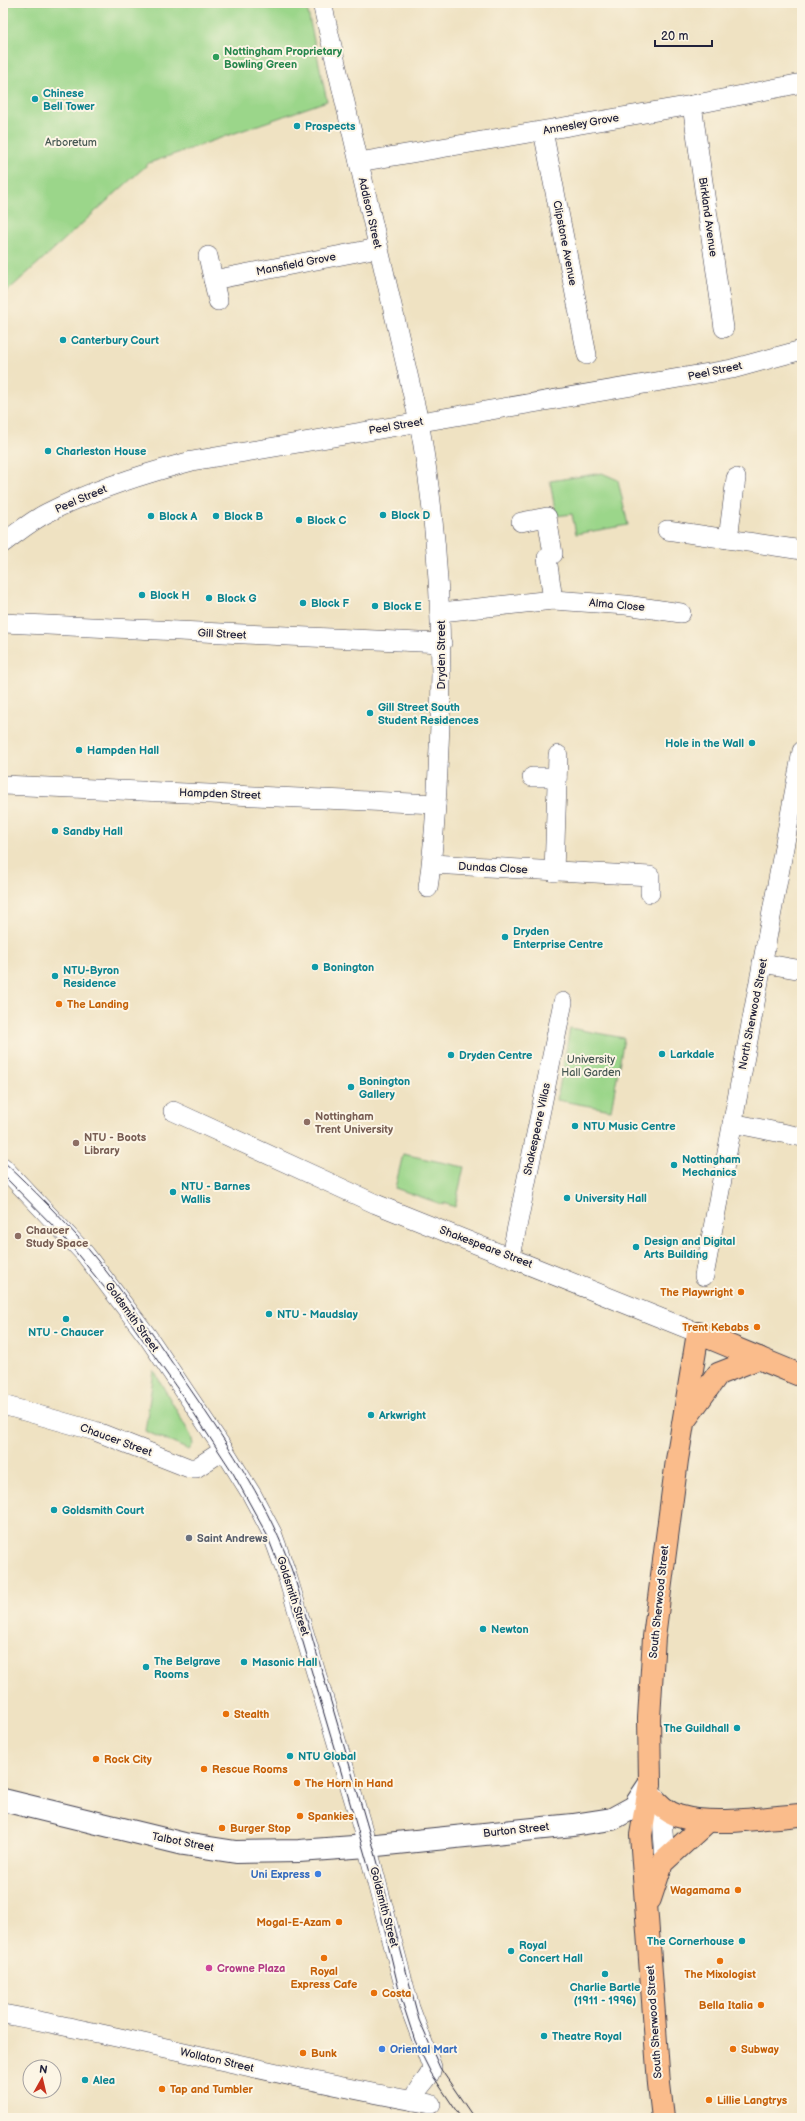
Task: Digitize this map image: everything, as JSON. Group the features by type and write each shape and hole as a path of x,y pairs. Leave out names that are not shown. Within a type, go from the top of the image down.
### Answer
{"main road":[{"name":"Shakespeare Street","path":"698,1333 802,1376"},
{"name":"South Sherwood Street","path":"659,2111 641,1835 644,1809 653,1794 649,1718 654,1637 698,1333"},
{"name":"South Sherwood Street","path":"684,1422 718,1374 759,1358"},
{"path":"653,1794 678,1816 708,1821 802,1815"},
{"path":"646,1912 658,1875 665,1860 708,1821"}],"street":[{"name":"Addison Street","path":"322,3 419,422"},
{"name":"Annesley Grove","path":"359,162 692,105 802,83"},
{"name":"Birkland Avenue","path":"692,105 724,328"},
{"name":"Clipstone Avenue","path":"543,131 587,355"},
{"name":"Mansfield Grove","path":"213,280 378,248"},
{"path":"208,256 218,301"},
{"name":"Peel Street","path":"3,542 53,511 103,489 192,461 732,369 802,350"},
{"name":"Dryden Street","path":"419,422 430,489 441,612 442,643 436,804 432,864 428,888"},
{"path":"728,539 736,478"},
{"path":"521,522 547,518 553,554 547,558 553,600"},
{"path":"667,530 802,550"},
{"name":"Alma Close","path":"441,612 553,600 626,605 681,613"},
{"name":"Gill Street","path":"3,623 442,643"},
{"name":"North Sherwood Street","path":"704,1276 762,963 797,816 802,751"},
{"path":"554,872 558,755"},
{"path":"532,777 557,777"},
{"name":"Hampden Street","path":"3,785 436,804"},
{"name":"Dundas Close","path":"432,864 554,872 650,876 650,893"},
{"path":"762,963 802,970"},
{"name":"Shakespeare Villas","path":"511,1256 563,1002"},
{"name":"Shakespeare Street","path":"173,1111 369,1201 511,1256 698,1333"},
{"path":"732,1123 802,1137"},
{"name":"Goldsmith Street","path":"3,1167 60,1225 90,1259 148,1337 224,1450 252,1495 272,1533 286,1572 367,1846 410,2008 432,2067 420,2099"},
{"name":"Chaucer Street","path":"3,1405 95,1431 189,1468 196,1468 224,1450"},
{"name":"Burton Street","path":"367,1846 612,1819 634,1807 653,1794"},
{"name":"South Sherwood Street","path":"653,1794 662,1817 665,1860"},
{"name":"Talbot Street","path":"3,1800 184,1844 236,1852 299,1851 367,1846"},
{"name":"Wollaton Street","path":"3,2014 57,2024 348,2090 420,2099"}],"green space":[{"name":"Arboretum","path":"3,3 306,3 327,101 149,163 3,295"},
{"path":"602,473 618,480 628,525 576,534 572,514 556,516 550,481"},
{"name":"University Hall Garden","path":"570,1028 624,1038 611,1110 557,1100"},
{"path":"403,1154 464,1167 455,1207 444,1203 444,1205 395,1188"},
{"path":"154,1371 191,1436 193,1444 189,1450 145,1431"}],"tram line":[{"path":"3,1161 36,1193 89,1250 118,1287 214,1424 242,1468 267,1513 297,1586 373,1845 419,2020 440,2068 474,2118"},
{"path":"3,1175 61,1234 117,1303 184,1398 233,1473 267,1535 285,1581 340,1768 375,1890 401,1998 415,2041 431,2073 461,2118"}],"place":[{"name":"Nottingham Proprietary Bowling Green","path":"216,57"},
{"name":"Chinese Bell Tower","path":"35,99"},
{"name":"Prospects","path":"297,126"},
{"name":"Canterbury Court","path":"63,340"},
{"name":"Charleston House","path":"48,451"},
{"name":"Block D","path":"383,515"},
{"name":"Block A","path":"151,516"},
{"name":"Block B","path":"216,516"},
{"name":"Block C","path":"299,520"},
{"name":"Block H","path":"142,595"},
{"name":"Block G","path":"209,598"},
{"name":"Block F","path":"303,603"},
{"name":"Block E","path":"375,606"},
{"name":"Gill Street South Student Residences","path":"370,713"},
{"name":"Hole in the Wall","path":"752,743"},
{"name":"Hampden Hall","path":"79,750"},
{"name":"Sandby Hall","path":"55,831"},
{"name":"Dryden Enterprise Centre","path":"505,937"},
{"name":"Bonington","path":"315,967"},
{"name":"NTU-Byron Residence","path":"55,976"},
{"name":"The Landing","path":"59,1004"},
{"name":"Larkdale","path":"662,1054"},
{"name":"Dryden Centre","path":"451,1055"},
{"name":"Bonington Gallery","path":"351,1087"},
{"name":"Nottingham Trent University","path":"307,1122"},
{"name":"NTU Music Centre","path":"575,1126"},
{"name":"NTU - Boots Library","path":"76,1143"},
{"name":"Nottingham Mechanics","path":"674,1165"},
{"name":"NTU - Barnes Wallis","path":"173,1192"},
{"name":"University Hall","path":"567,1198"},
{"name":"Chaucer Study Space","path":"18,1236"},
{"name":"Design and Digital Arts Building","path":"636,1247"},
{"name":"The Playwright","path":"741,1292"},
{"name":"NTU - Maudslay","path":"269,1314"},
{"name":"NTU - Chaucer","path":"66,1319"},
{"name":"Trent Kebabs","path":"757,1327"},
{"name":"Arkwright","path":"371,1415"},
{"name":"Goldsmith Court","path":"54,1510"},
{"name":"Saint Andrews","path":"189,1538"},
{"name":"Newton","path":"483,1629"},
{"name":"Masonic Hall","path":"244,1662"},
{"name":"The Belgrave Rooms","path":"146,1667"},
{"name":"Stealth","path":"226,1714"},
{"name":"The Guildhall","path":"737,1728"},
{"name":"NTU Global","path":"290,1756"},
{"name":"Rock City","path":"96,1759"},
{"name":"Rescue Rooms","path":"204,1769"},
{"name":"The Horn in Hand","path":"297,1783"},
{"name":"Spankies","path":"300,1816"},
{"name":"Burger Stop","path":"222,1828"},
{"name":"Uni Express","path":"318,1874"},
{"name":"Wagamama","path":"738,1890"},
{"name":"Mogal-E-Azam","path":"339,1922"},
{"name":"The Cornerhouse","path":"742,1941"},
{"name":"Royal Concert Hall","path":"511,1951"},
{"name":"Royal Express Cafe","path":"324,1958"},
{"name":"The Mixologist","path":"720,1961"},
{"name":"Crowne Plaza","path":"209,1968"},
{"name":"Charlie Bartle (1911 - 1996)","path":"605,1974"},
{"name":"Costa","path":"374,1993"},
{"name":"Bella Italia","path":"761,2005"},
{"name":"Theatre Royal","path":"544,2036"},
{"name":"Oriental Mart","path":"382,2049"},
{"name":"Subway","path":"733,2049"},
{"name":"Bunk","path":"303,2053"},
{"name":"Alea","path":"85,2080"},
{"name":"Tap and Tumbler","path":"162,2089"},
{"name":"Lillie Langtrys","path":"709,2100"}]}
